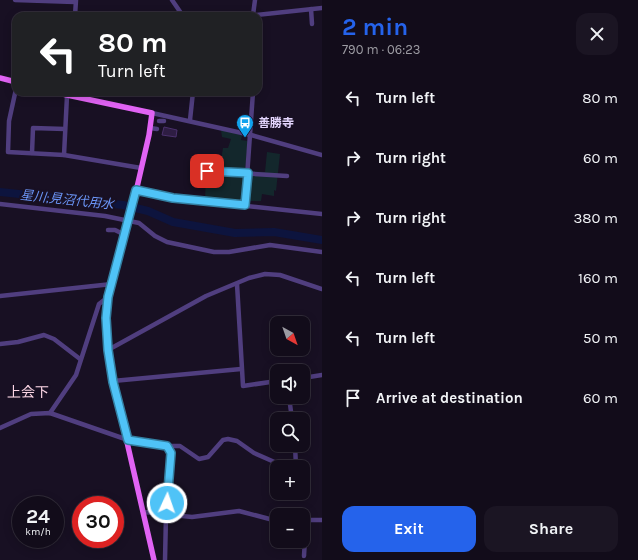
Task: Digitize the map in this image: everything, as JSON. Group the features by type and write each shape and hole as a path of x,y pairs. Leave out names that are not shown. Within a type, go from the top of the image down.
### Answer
{"main road":[{"path":"0,78 12,81"},
{"path":"73,96 152,113 131,215 108,297 106,318 108,350 113,382 128,440 154,560"}],"street":[{"path":"15,0 75,1 75,12"},
{"path":"172,0 180,12"},
{"path":"252,12 255,0"},
{"path":"262,15 322,8"},
{"path":"311,9 312,24"},
{"path":"14,96 9,121 8,152 64,155 141,168"},
{"path":"64,96 64,155"},
{"path":"190,120 193,96"},
{"path":"245,205 253,96"},
{"path":"152,113 167,116 177,121 190,120 322,155"},
{"path":"163,121 167,116"},
{"path":"32,153 33,128 65,129"},
{"path":"150,128 156,131"},
{"path":"207,171 287,176"},
{"path":"136,190 173,198 322,214"},
{"path":"0,204 105,216 139,223 162,240 214,252 229,252 270,245 322,252"},
{"path":"108,230 115,230 126,235"},
{"path":"108,350 206,296 249,278 265,274 280,274 322,289"},
{"path":"0,296 112,284"},
{"path":"237,284 242,386 270,382"},
{"path":"50,413 76,374 99,304 108,297"},
{"path":"0,344 18,342 44,335 54,339 80,359"},
{"path":"113,382 241,369"},
{"path":"310,377 322,375"},
{"path":"0,428 31,414 50,413 128,440 167,446 180,446 199,459 208,457 223,440 228,439 237,441 254,453 271,460"},
{"path":"165,560 166,515 171,453 167,446"},
{"path":"144,512 192,516 239,511 270,519"},
{"path":"310,520 322,520"},
{"path":"304,548 304,556"}],"green space":[{"path":"221,130 242,135 241,140 248,141 245,171 265,172 267,152 280,154 276,191 274,190 274,196 262,194 261,201 205,200 206,174 212,174 212,160 221,160 223,148 228,148 231,139 222,137"}],"building":[{"path":"164,127 177,130 176,137 162,135"}],"waterway":[{"name":"星川;見沼代用水","path":"0,192 123,205 148,211 173,222 235,233 274,232 322,240"}],"place":[{"name":"善勝寺","path":"245,138"}],"district":[{"name":"上会下","path":"28,392"}],"route":[{"path":"167,503 171,453 167,446 128,440 113,382 108,350 106,334 108,297 121,253 136,190 173,198 245,205 248,173 207,171"}]}
